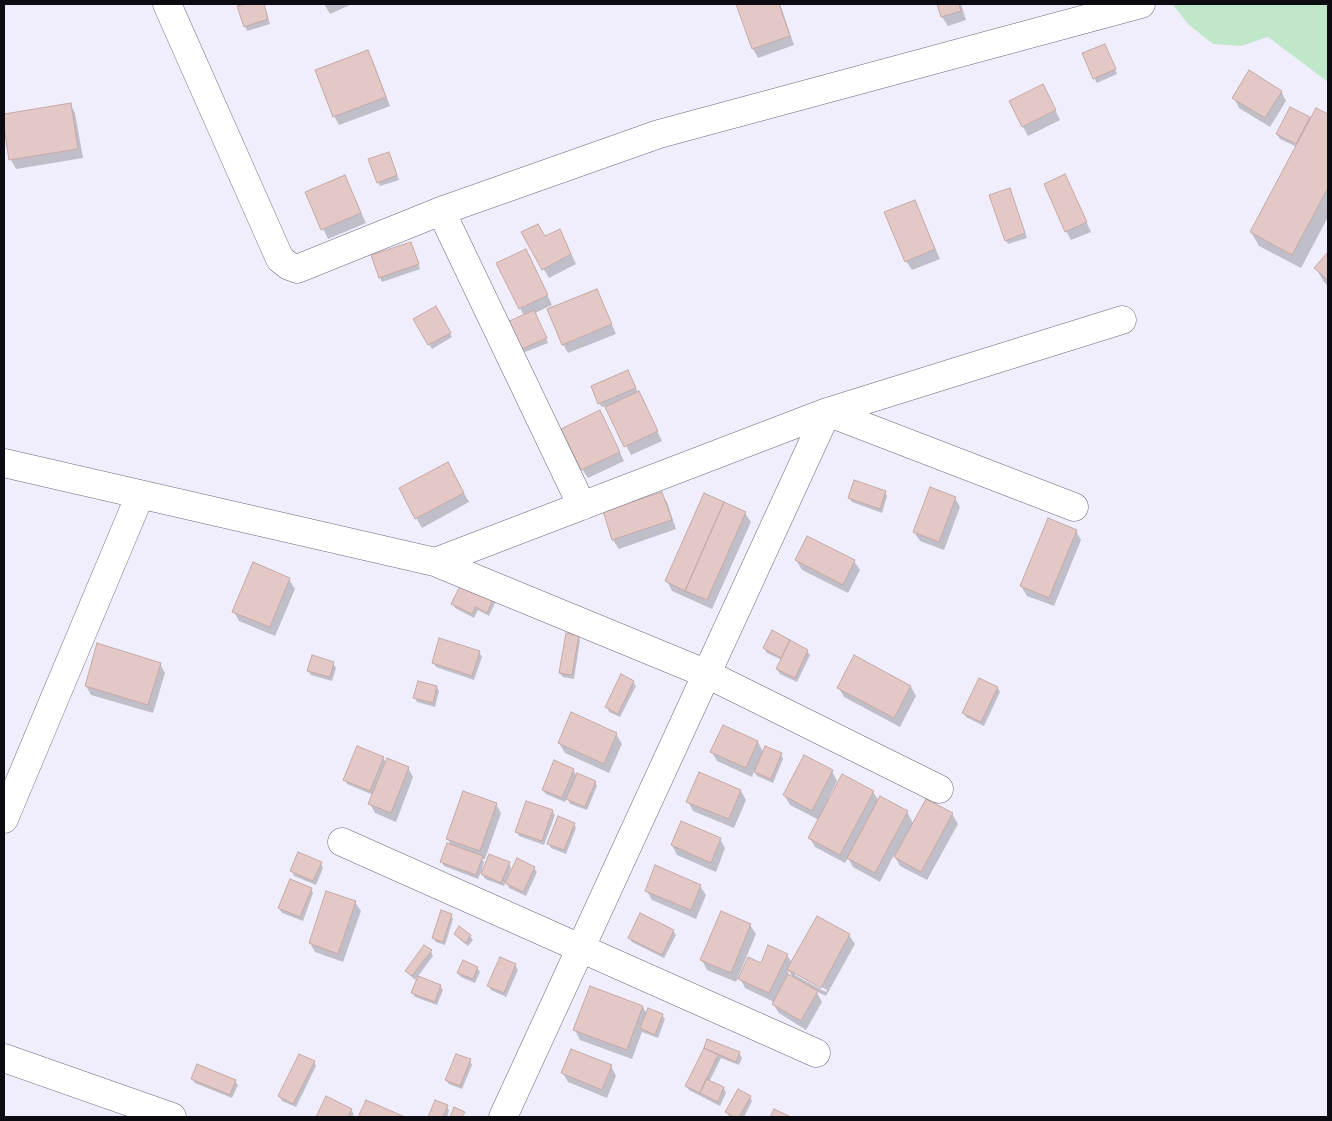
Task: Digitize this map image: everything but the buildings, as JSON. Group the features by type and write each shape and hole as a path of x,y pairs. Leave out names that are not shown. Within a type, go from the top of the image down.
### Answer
{"street":[{"path":"167,4 280,259 297,269 441,211 659,134 1141,4"},
{"path":"441,211 582,506"},
{"path":"435,562 828,412 1122,320"},
{"path":"828,412 1074,507"},
{"path":"503,1117 828,412"},
{"path":"4,463 435,562 707,674 940,789"},
{"path":"4,819 140,495"},
{"path":"342,842 816,1053"},
{"path":"4,1058 172,1117"}],"green space":[{"path":"1172,4 1328,4 1328,82 1268,37 1241,46 1213,44 1189,25"}]}
